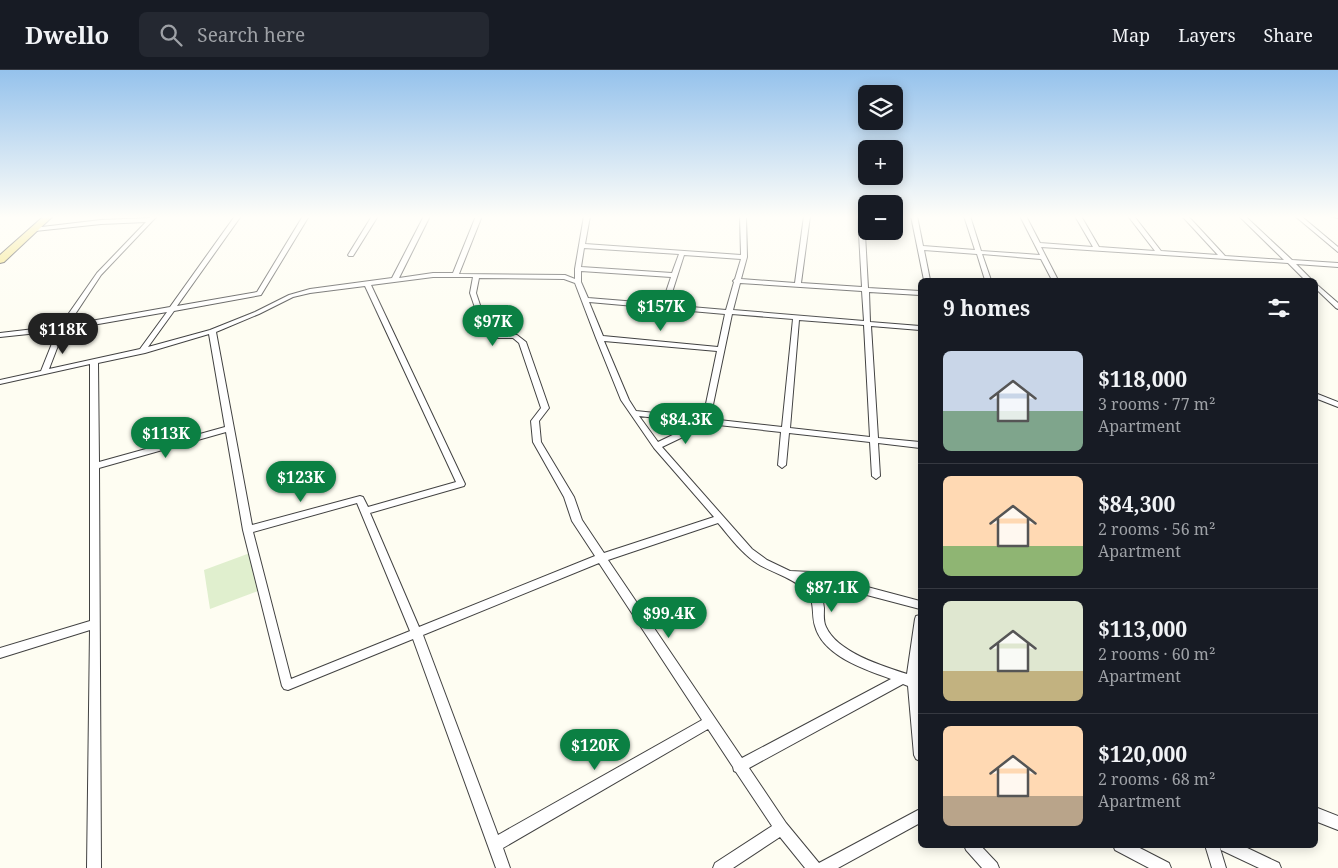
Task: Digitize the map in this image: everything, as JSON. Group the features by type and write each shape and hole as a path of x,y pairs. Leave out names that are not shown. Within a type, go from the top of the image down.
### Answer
{"street":[{"path":"44,373 61,328 99,274 119,253"},
{"path":"142,351 212,253"},
{"path":"0,335 61,328 259,294 285,253"},
{"path":"395,279 408,253"},
{"path":"455,275 464,253"},
{"path":"581,253 578,282 599,338 626,400 657,446 718,519 753,557 798,580 812,592 818,601 822,631 834,644 844,652 907,680"},
{"path":"664,306 682,253"},
{"path":"685,253 744,258"},
{"path":"657,446 684,433 702,421 722,349 736,281 744,253"},
{"path":"798,285 802,253"},
{"path":"863,253 876,476"},
{"path":"922,253 928,278"},
{"path":"979,253 987,278"},
{"path":"999,253 1044,256"},
{"path":"1042,253 1054,278"},
{"path":"1162,253 1338,266"},
{"path":"1220,253 1224,258"},
{"path":"1282,253 1307,278"},
{"path":"578,269 674,275"},
{"path":"0,382 94,363 212,332 296,294 395,279 455,275 565,277 578,282"},
{"path":"476,275 473,293 486,333 493,336 516,336 522,342 544,408 536,421 537,442 569,498 577,521 739,767 781,828 814,868"},
{"path":"736,281 918,293"},
{"path":"365,511 461,484 367,284"},
{"path":"1318,289 1338,307"},
{"path":"585,300 918,328"},
{"path":"782,465 796,318"},
{"path":"212,332 248,530 288,685 601,558 718,519"},
{"path":"599,338 722,349"},
{"path":"94,363 96,466 94,868"},
{"path":"1318,396 1338,405"},
{"path":"633,413 918,445"},
{"path":"96,466 229,429"},
{"path":"248,530 360,499 416,632 502,868"},
{"path":"787,574 811,576 918,603"},
{"path":"0,653 94,624"},
{"path":"918,640 907,680 918,734"},
{"path":"739,767 907,680"},
{"path":"494,845 709,722"},
{"path":"1318,815 1338,823"},
{"path":"824,868 918,817"},
{"path":"720,868 781,828"},
{"path":"974,848 992,868"},
{"path":"1126,848 1164,868"},
{"path":"1213,848 1219,868"},
{"path":"1232,848 1274,868"}],"green space":[{"path":"250,553 258,591 210,609 204,570"}]}
